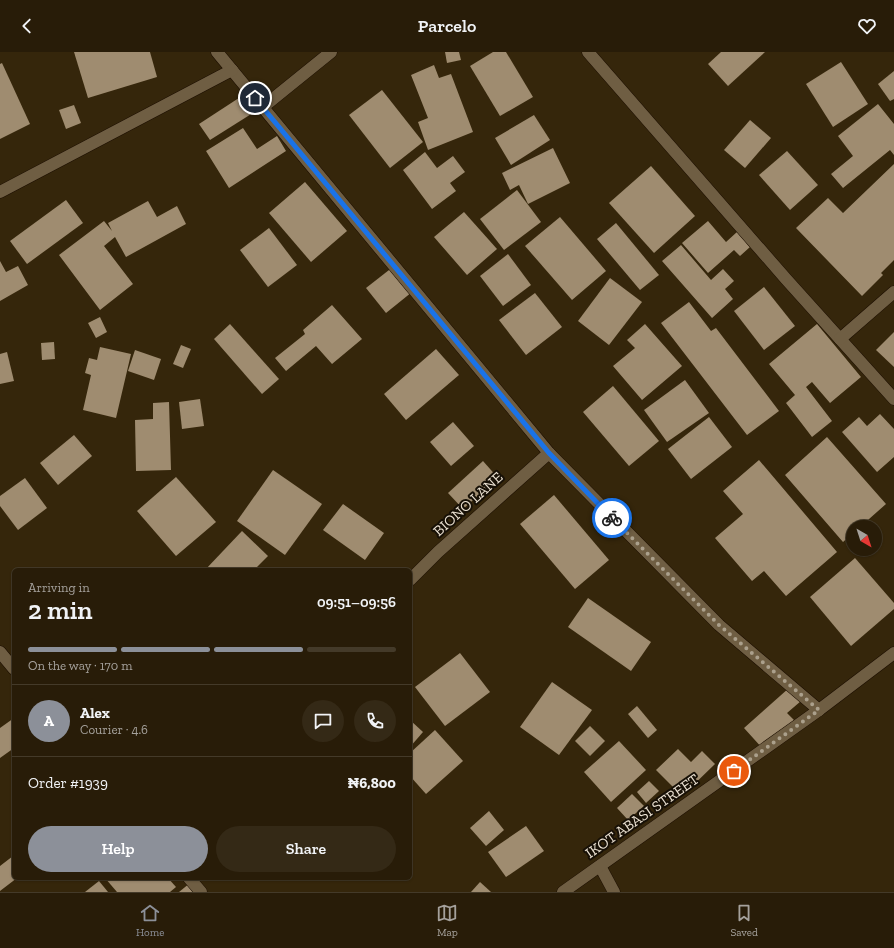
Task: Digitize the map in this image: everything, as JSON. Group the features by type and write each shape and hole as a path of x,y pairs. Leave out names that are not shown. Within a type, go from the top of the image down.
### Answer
{"street":[{"path":"217,52 549,453 719,625 819,710"},
{"path":"263,107 331,52"},
{"path":"588,52 894,399"},
{"path":"0,192 232,70"},
{"path":"840,339 894,292"},
{"name":"BIONO LANE","path":"412,578 438,552 549,453"},
{"path":"0,652 12,667"},
{"name":"IKOT ABASI STREET","path":"563,892 819,710 894,653"},
{"path":"600,866 614,892"},
{"path":"191,880 201,892"}],"building":[{"path":"74,52 150,52 157,77 88,98"},
{"path":"445,52 459,52 461,60 447,63"},
{"path":"493,52 506,52 533,97 500,116 470,66"},
{"path":"721,52 765,52 728,86 708,64"},
{"path":"841,62 868,104 833,127 806,84"},
{"path":"2,63 30,124 0,139 0,64"},
{"path":"434,65 439,78 451,74 473,132 428,150 418,122 428,118 411,75"},
{"path":"894,71 894,99 890,101 878,84"},
{"path":"382,90 423,142 390,168 349,115"},
{"path":"245,94 256,111 210,140 199,124"},
{"path":"878,104 894,124 894,155 890,150 843,188 831,174 853,156 838,136"},
{"path":"74,105 81,123 66,129 59,110"},
{"path":"534,115 550,140 511,165 495,138"},
{"path":"750,120 771,138 745,168 724,150"},
{"path":"243,128 257,149 277,136 286,151 229,188 206,151"},
{"path":"553,148 570,183 528,204 519,185 510,190 502,173"},
{"path":"787,151 818,185 790,210 759,175"},
{"path":"425,152 437,168 453,156 465,172 450,183 456,191 432,209 403,170"},
{"path":"894,164 894,260 881,273 883,275 862,296 796,228 828,198 843,213"},
{"path":"651,166 695,216 654,253 609,203"},
{"path":"305,182 347,231 311,262 269,213"},
{"path":"517,190 541,222 504,250 480,219"},
{"path":"66,200 83,223 27,264 10,241"},
{"path":"148,201 157,217 177,206 186,224 126,257 115,237 104,246 133,284 100,310 59,255 104,221 112,231 108,223"},
{"path":"464,212 497,249 467,275 434,237"},
{"path":"560,217 606,271 572,300 525,246"},
{"path":"708,221 726,242 737,232 750,247 740,256 734,250 708,273 682,243"},
{"path":"616,223 659,275 640,290 597,239"},
{"path":"269,228 297,265 268,287 240,250"},
{"path":"681,245 711,280 723,269 734,281 725,289 733,299 712,318 662,261"},
{"path":"508,254 531,285 503,306 480,276"},
{"path":"0,261 6,272 18,266 28,285 0,301"},
{"path":"398,263 417,288 386,313 366,288"},
{"path":"610,278 642,302 609,345 578,321"},
{"path":"764,287 795,326 764,350 734,311"},
{"path":"535,293 562,327 526,355 499,320"},
{"path":"689,302 711,331 716,328 779,411 747,435 661,323"},
{"path":"332,305 362,339 332,364 316,346 286,371 275,358 305,334 303,330"},
{"path":"100,317 107,332 96,338 88,323"},
{"path":"230,324 279,379 262,394 214,339"},
{"path":"645,324 682,366 642,400 613,366 635,348 627,340"},
{"path":"817,324 861,377 830,403 812,382 806,387 832,421 812,437 786,403 795,395 769,364"},
{"path":"894,332 894,367 876,350"},
{"path":"54,342 55,359 42,360 41,343"},
{"path":"181,345 191,349 183,368 173,364"},
{"path":"100,347 131,354 116,418 83,410 91,375 85,373 89,358 97,360"},
{"path":"436,349 459,375 406,420 384,394"},
{"path":"135,350 161,359 154,380 128,371"},
{"path":"7,352 14,381 0,384 0,354"},
{"path":"685,380 709,413 667,442 644,410"},
{"path":"613,386 659,441 629,466 583,412"},
{"path":"200,399 204,426 182,429 179,402"},
{"path":"169,402 171,470 136,471 135,420 153,419 153,403"},
{"path":"880,414 894,429 894,457 877,472 842,432 859,417 867,426"},
{"path":"709,417 732,447 691,479 668,449"},
{"path":"453,422 474,446 451,466 430,442"},
{"path":"74,435 92,456 58,485 40,463"},
{"path":"827,437 886,504 868,520 846,520 846,539 843,542 785,475"},
{"path":"759,460 837,552 786,596 764,571 752,581 715,538 743,514 723,491"},
{"path":"483,461 498,478 463,509 448,493"},
{"path":"273,470 322,504 285,555 237,521"},
{"path":"176,477 216,522 176,556 137,511"},
{"path":"25,478 47,508 18,530 0,506 0,496"},
{"path":"554,495 609,560 575,589 520,524"},
{"path":"343,504 384,533 365,560 323,530"},
{"path":"242,531 268,556 256,568 207,568"},
{"path":"855,558 894,603 894,609 851,646 810,597"},
{"path":"588,598 651,642 631,671 568,627"},
{"path":"460,653 490,692 445,726 415,687"},
{"path":"552,682 592,710 559,755 520,727"},
{"path":"789,688 801,701 787,713 794,720 763,749 744,728"},
{"path":"637,706 657,730 648,738 628,714"},
{"path":"12,719 12,749 0,758 0,728"},
{"path":"412,722 423,732 412,745"},
{"path":"590,726 605,741 590,756 575,741"},
{"path":"435,730 463,761 426,794 412,778 412,751"},
{"path":"619,741 646,770 611,802 584,772"},
{"path":"678,749 691,762 702,751 715,764 682,796 656,770"},
{"path":"649,781 659,791 646,803 637,792"},
{"path":"632,794 644,806 628,820 617,808"},
{"path":"489,811 504,830 486,846 470,828"},
{"path":"526,826 544,851 506,877 488,852"},
{"path":"12,857 12,880 14,880 0,891 0,866"},
{"path":"107,880 170,880 176,887 170,892 117,892"},
{"path":"99,881 108,892 85,892"},
{"path":"480,882 491,892 471,892"},
{"path":"190,883 198,892 179,892"}],"way so far":[{"path":"612,518 719,625 819,710 734,771"}],"route":[{"path":"255,98 549,453 612,518"}]}
